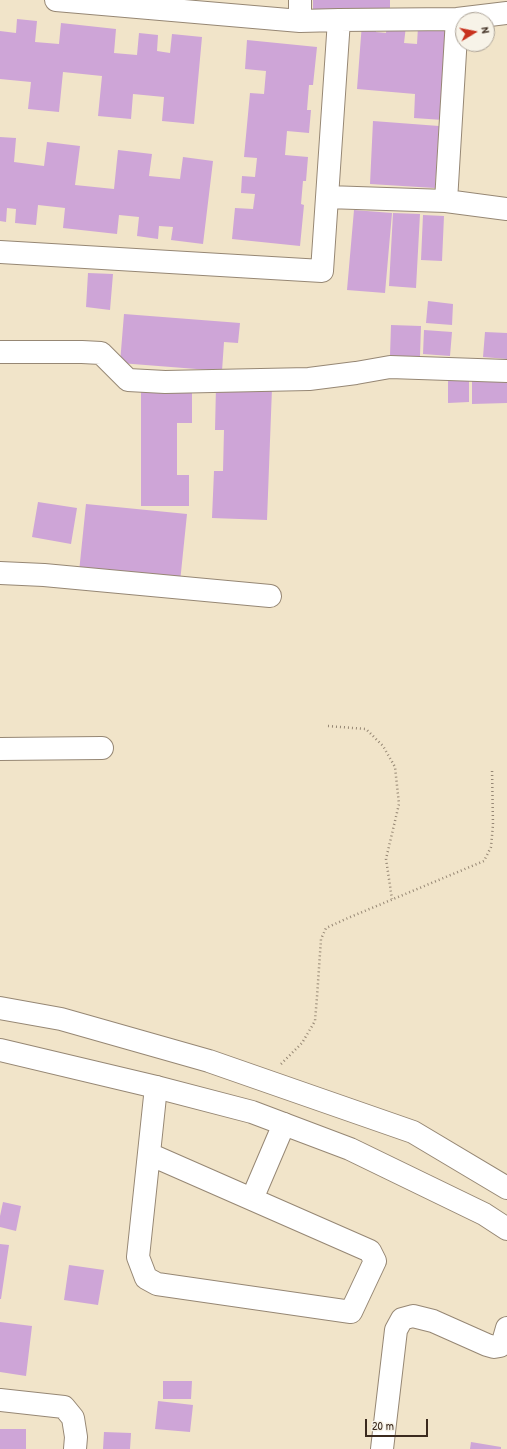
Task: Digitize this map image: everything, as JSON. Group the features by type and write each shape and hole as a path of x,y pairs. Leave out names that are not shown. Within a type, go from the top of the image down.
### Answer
{"street":[{"path":"56,0 300,22 339,20 455,19"},
{"path":"300,0 300,22"},
{"path":"495,14 507,13"},
{"path":"0,252 322,271 339,20"},
{"path":"446,201 455,52"},
{"path":"327,197 446,201 507,209"},
{"path":"0,352 101,353 128,380 165,382 309,379 390,367 507,371"},
{"path":"0,573 44,575 270,596"},
{"path":"0,749 102,748"},
{"path":"0,1008 61,1019 209,1061 413,1132 507,1188"},
{"path":"0,1050 156,1086 252,1112 350,1149 484,1214 507,1229"},
{"path":"149,1154 370,1251 375,1261 351,1312 158,1284 146,1278 138,1257 156,1086"},
{"path":"252,1199 284,1124"},
{"path":"382,1449 396,1330 402,1319 414,1316 433,1321 494,1347 500,1346 503,1342 507,1328"},
{"path":"0,1400 64,1407 73,1418 76,1437 75,1449"}],"path":[{"path":"328,726 366,729 383,746 395,767 399,804 386,859 392,899"},
{"path":"266,1080 302,1043 315,1021 318,997 321,939 326,928 484,861 491,847 493,825 492,768"}],"building":[{"path":"313,0 390,0 390,12 313,13"},
{"path":"17,19 37,21 35,42 59,44 61,23 116,29 114,53 137,55 139,33 158,35 157,51 170,53 172,34 202,37 194,124 162,121 164,97 133,94 131,119 98,116 102,76 63,72 59,112 28,109 31,82 0,79 0,31 16,33"},
{"path":"362,23 376,24 376,32 386,33 387,25 406,26 404,43 417,44 418,27 449,30 443,120 414,118 415,94 357,89"},
{"path":"247,40 317,47 313,85 309,85 307,110 311,110 309,133 287,131 285,155 308,157 306,181 303,181 301,204 304,205 300,246 232,239 235,208 253,209 255,194 241,193 242,176 255,177 257,158 244,157 250,93 264,94 266,71 245,69"},
{"path":"373,121 439,126 435,188 370,184"},
{"path":"0,137 16,138 14,162 44,166 47,142 80,146 75,185 114,189 118,150 152,154 149,176 180,179 183,157 213,161 203,244 171,240 173,227 159,226 158,239 137,236 139,217 119,215 117,234 63,228 65,208 38,205 36,225 15,223 16,209 7,208 6,222 0,221"},
{"path":"354,210 392,213 385,293 347,290"},
{"path":"393,213 420,214 416,288 389,286"},
{"path":"423,215 444,216 442,261 421,260"},
{"path":"88,273 113,274 110,310 86,307"},
{"path":"428,301 453,304 452,325 426,323"},
{"path":"124,314 240,323 238,343 224,342 222,371 120,363"},
{"path":"391,325 421,326 420,356 390,356"},
{"path":"424,330 452,332 450,356 423,354"},
{"path":"485,332 507,333 507,359 483,357"},
{"path":"448,379 469,379 469,402 448,403"},
{"path":"472,379 507,379 507,403 472,404"},
{"path":"216,386 272,388 267,520 212,518 214,471 223,471 224,430 215,430"},
{"path":"141,389 192,389 192,423 177,423 177,475 189,475 189,506 141,506"},
{"path":"38,502 77,508 71,544 32,537"},
{"path":"86,504 187,514 180,582 79,572"},
{"path":"3,1202 21,1206 16,1231 0,1227 0,1216"},
{"path":"0,1244 9,1245 1,1299 0,1299"},
{"path":"69,1265 104,1270 98,1305 64,1300"},
{"path":"0,1322 32,1326 26,1376 0,1372"},
{"path":"163,1381 192,1381 191,1399 163,1399"},
{"path":"158,1401 193,1405 190,1432 155,1429"},
{"path":"0,1429 26,1429 26,1449 0,1449"},
{"path":"104,1432 131,1433 130,1449 103,1449"},
{"path":"471,1442 501,1447 501,1449 470,1449"}]}
